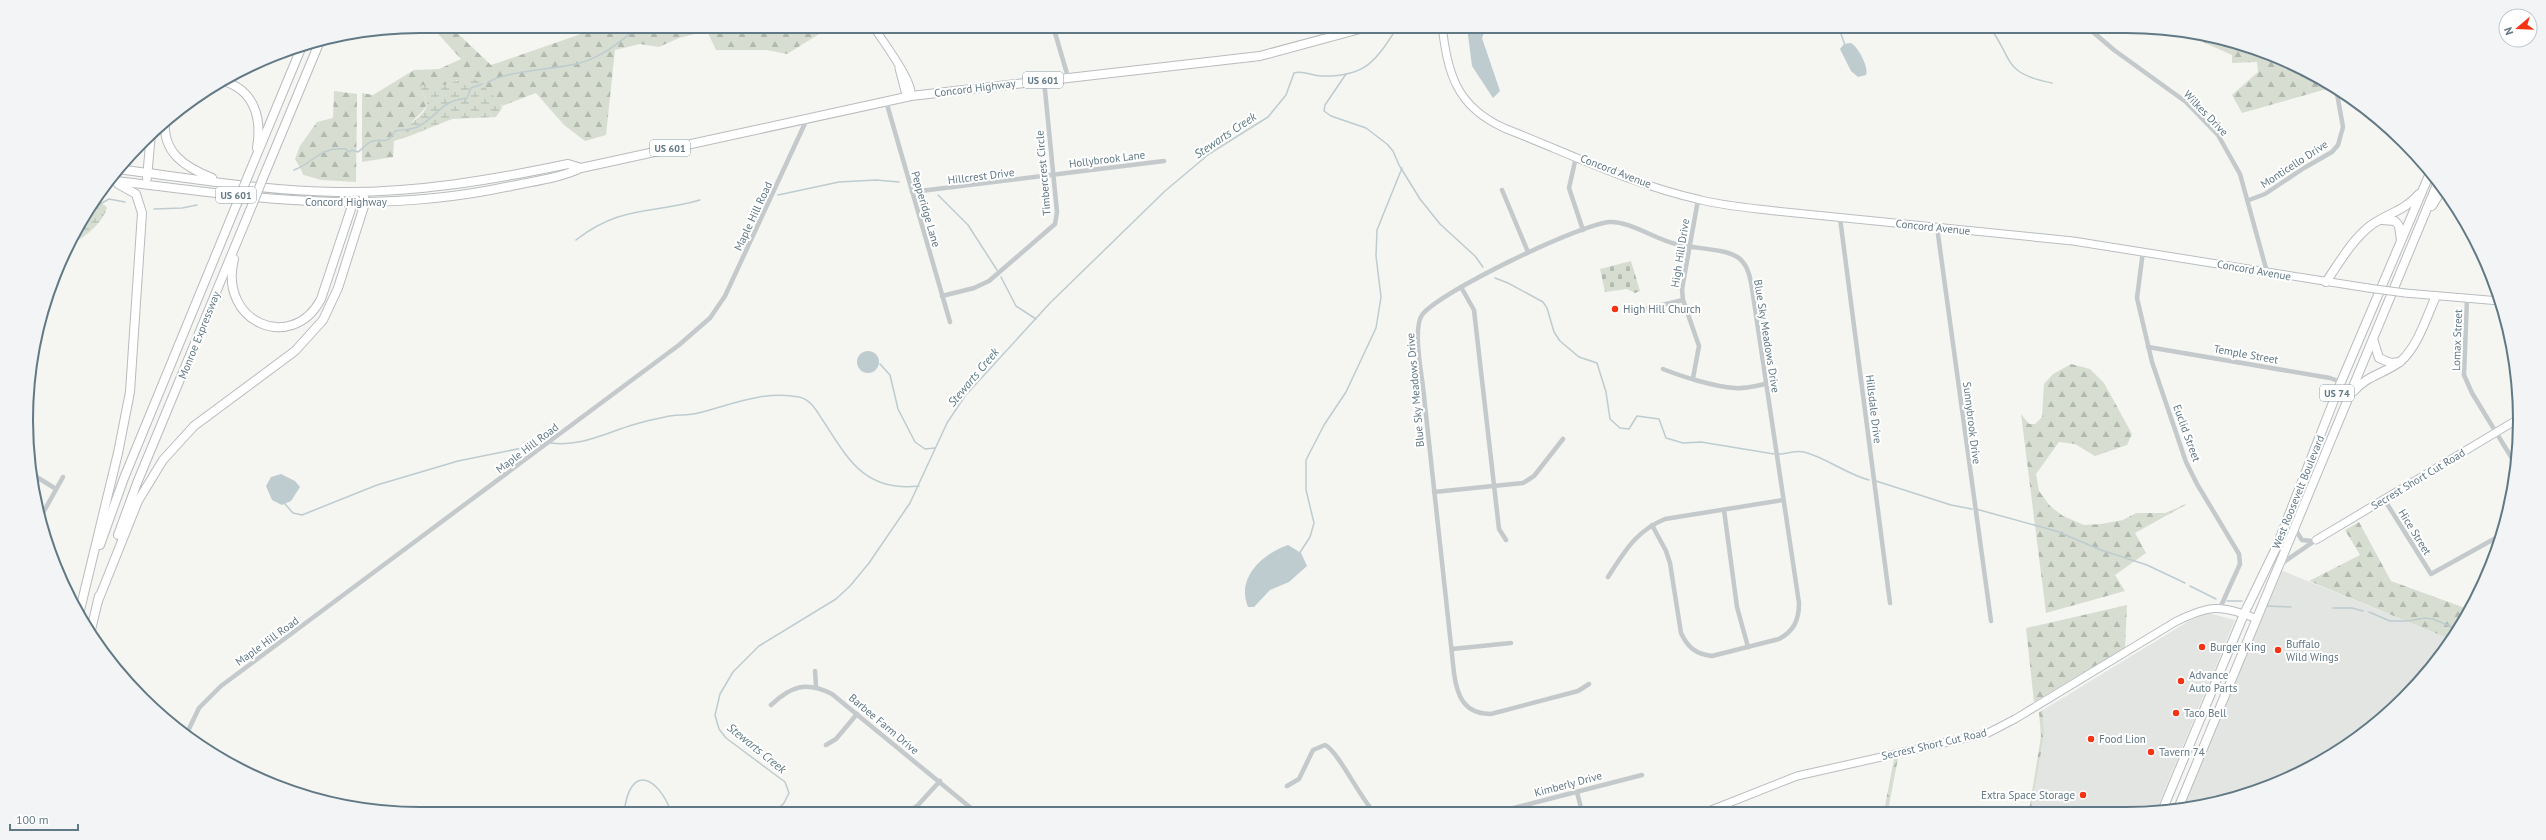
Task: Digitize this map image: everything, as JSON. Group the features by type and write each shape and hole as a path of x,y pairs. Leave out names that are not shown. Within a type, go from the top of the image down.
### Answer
{"highway":[{"name":"Concord Highway","path":"116,181 273,199 353,204 462,195 570,173 581,168 808,117 911,96 1260,56 1345,33"},
{"name":"Monroe Expressway","path":"92,625 98,601 135,490 317,47"},
{"name":"Monroe Expressway","path":"81,607 116,497 299,53"},
{"path":"228,84 243,91 255,107 259,127 254,163"},
{"path":"166,128 168,142 178,160 190,169 224,182"},
{"path":"148,184 146,173 150,143"},
{"name":"Concord Highway","path":"125,170 294,190 363,192 460,184 568,164 581,168"},
{"name":"West Roosevelt Boulevard","path":"2165,805 2244,614 2276,548 2341,382 2428,178"},
{"path":"81,606 123,433 134,350 142,209 139,198 134,192 114,183"},
{"name":"West Roosevelt Boulevard","path":"2180,803 2436,188"},
{"path":"2326,282 2360,236 2379,221 2413,201 2423,189"},
{"path":"98,601 138,501 163,460 194,426 295,351 323,320 338,288 365,203 363,192"},
{"path":"240,235 231,279 238,304 248,315 261,323 275,326 291,325 309,315 321,299 353,204 363,192"},
{"path":"2421,223 2440,193"},
{"path":"2379,221 2389,219 2395,221 2401,233 2400,244"},
{"path":"2350,397 2365,381 2400,361 2412,348 2436,296"},
{"path":"2373,339 2379,358 2391,363"},
{"path":"2378,374 2379,369 2391,363 2400,361"}],"street":[{"path":"877,33 899,68 904,72 913,89 911,96"},
{"path":"1055,33 1068,77"},
{"name":"Concord Avenue","path":"1443,33 1451,77 1458,91 1467,102 1494,124 1576,157 1668,191 1698,200 1732,206 1840,218 2059,240 2142,251 2368,288 2494,301"},
{"name":"Wilkes Drive","path":"2094,33 2114,50 2186,102 2215,132 2232,157 2249,200 2267,272"},
{"name":"Timbercrest Circle","path":"942,296 974,288 989,281 1047,233 1057,221 1044,80"},
{"name":"Monticello Drive","path":"2249,200 2265,194 2304,168 2332,152 2338,145 2342,136 2343,127 2337,96"},
{"name":"Pepperidge Lane","path":"886,101 950,322"},
{"name":"Maple Hill Road","path":"188,730 199,708 221,686 691,336 710,318 725,296 808,117"},
{"path":"1576,157 1569,188 1583,230"},
{"name":"Hollybrook Lane","path":"1053,175 1164,161"},
{"name":"Hillcrest Drive","path":"912,192 1053,175"},
{"path":"1502,190 1528,252"},
{"name":"High Hill Drive","path":"1693,378 1699,346 1683,300 1682,289 1698,200"},
{"name":"Hillsdale Drive","path":"1840,218 1890,603"},
{"name":"Blue Sky Meadows Drive","path":"1589,684 1578,692 1491,714 1481,714 1470,709 1461,702 1456,690 1420,361 1418,323 1422,315 1435,304 1461,287 1528,252 1583,230 1611,222 1689,247 1731,254 1740,259 1745,266 1753,296 1799,614 1789,634 1779,639 1712,656 1701,655 1685,643 1681,633 1670,563 1666,550 1652,525"},
{"name":"Sunnybrook Drive","path":"1937,228 1991,621"},
{"name":"Euclid Street","path":"2142,251 2137,298 2148,347 2186,462 2197,484 2239,554 2240,564 2220,608"},
{"path":"1461,287 1474,310 1499,529 1506,540"},
{"name":"Lomax Street","path":"2467,299 2464,375 2472,393 2511,457"},
{"path":"1641,310 1683,300"},
{"name":"Temple Street","path":"2148,347 2330,378 2341,382"},
{"path":"1662,369 1677,375 1736,388 1766,384"},
{"name":"Secrest Short Cut Road","path":"2280,565 2316,540 2513,422"},
{"path":"1434,492 1523,483 1534,476 1562,439"},
{"path":"37,477 56,489"},
{"path":"44,511 63,477"},
{"name":"Hice Street","path":"2384,499 2431,574 2494,539"},
{"path":"1608,577 1638,535 1652,525 1665,519 1783,500"},
{"path":"1724,510 1737,607 1748,647"},
{"path":"2295,529 2302,540 2308,542 2316,540"},
{"name":"Secrest Short Cut Road","path":"1719,807 1797,776 1988,732 2015,719 2175,622 2201,609 2220,608 2257,619"},
{"path":"1452,649 1511,643"},
{"path":"771,705 792,689 816,686 816,671"},
{"name":"Barbee Farm Drive","path":"816,686 839,699 970,807"},
{"path":"826,745 836,739 857,714"},
{"path":"1287,786 1299,779 1313,750 1325,745 1336,755 1370,807"},
{"name":"Kimberly Drive","path":"1518,807 1642,775"},
{"path":"915,807 940,782"},
{"path":"1577,792 1581,807"}],"shaded area":[{"path":"1468,33 1484,33 1482,38 1500,91 1493,98 1472,66"},
{"path":"1851,43 1857,49 1866,67 1866,75 1858,77 1851,71 1840,49 1844,44"},
{"path":"864,351 872,351 879,358 879,366 872,373 864,373 857,366 857,358"},
{"path":"281,474 295,481 300,487 291,501 282,505 272,500 266,486 271,477"},
{"path":"1288,545 1301,553 1307,566 1289,582 1270,590 1254,607 1248,607 1245,596 1246,586 1254,568 1269,554"},
{"path":"2278,569 2446,638 2433,656 2400,694 2362,727 2341,742 2320,755 2274,778 2226,794 2184,803"},
{"path":"2208,613 2235,620 2158,805 2032,807 2044,735 2043,710 2197,616"}],"green space":[{"path":"437,33 457,33 491,65 584,33 699,33 679,38 659,47 640,44 615,50 606,135 585,141 564,125 536,93 502,106 501,103 457,80 448,84 421,90 426,101 425,107 411,124 405,135 407,137 394,141 393,157 362,162 362,93 373,95 414,70 439,69 461,59"},
{"path":"708,33 821,33 787,54 766,50 716,50"},
{"path":"2197,39 2226,46 2274,62 2326,89 2242,113 2232,95 2258,72 2257,62 2232,63 2232,55"},
{"path":"466,77 477,80 501,103 502,108 496,117 452,119 407,137 405,135 406,130 422,114 427,105 426,98 420,88 421,85 443,86"},
{"path":"334,91 357,94 356,182 321,180 304,175 295,159 300,146 317,122 333,118"},
{"path":"100,202 107,207 97,225 77,241"},
{"path":"1631,261 1640,291 1635,293 1627,289 1605,292 1600,269"},
{"path":"2071,364 2090,369 2104,383 2132,434 2127,445 2095,456 2075,444 2059,442 2036,474 2039,491 2050,506 2063,516 2084,525 2123,520 2136,513 2165,513 2189,503 2135,533 2146,553 2115,575 2125,591 2046,613 2021,414 2029,424 2035,424 2042,417 2044,384 2053,374"},
{"path":"2359,522 2391,581 2464,608 2446,638 2309,581 2360,555 2345,530"},
{"path":"2127,605 2125,648 2034,702 2026,628"},
{"path":"2043,710 2044,735 2032,807 2030,807 2041,736 2039,712"},
{"path":"1898,758 1889,807 1885,807 1894,759"}],"waterway":[{"path":"487,83 495,79 518,73 570,65 589,60 612,48 631,33"},
{"name":"Stewarts Creek","path":"780,807 784,803 789,793 785,782 726,738 719,729 715,715 720,694 733,672 759,646 836,599 850,586 869,563 910,503 947,423 965,396 1050,303 1165,191 1209,154 1268,117 1286,95 1294,73 1301,72 1318,76 1336,76 1349,74 1359,70 1376,57 1393,33"},
{"path":"1841,33 1845,45"},
{"path":"1994,33 2011,64 2017,70 2025,75 2052,83"},
{"path":"1346,74 1325,105 1324,111 1331,116 1366,128 1387,144 1393,151 1399,165 1420,199 1440,224 1475,256 1483,267"},
{"path":"294,170 308,163 323,152 337,149 346,149 349,152 352,150 358,152 370,142 389,139 395,131 415,128 426,122 450,102 467,98 471,88 482,84"},
{"path":"1299,554 1310,537 1314,523 1306,490 1306,460 1324,425 1346,392 1376,328 1381,297 1376,256 1377,230 1402,168"},
{"path":"778,195 839,182 876,180 899,182"},
{"path":"938,195 968,225 997,270"},
{"path":"98,205 109,199 125,202"},
{"path":"576,240 592,229 622,216 700,200"},
{"path":"154,209 182,208 197,205"},
{"path":"1001,277 1016,306 1036,319"},
{"path":"1495,278 1508,283 1543,302 1547,308 1554,332 1560,341 1579,357 1597,363 1606,392 1610,419 1620,428 1629,429 1637,416 1659,419 1666,438 1683,443 1701,442 1774,454"},
{"path":"880,364 890,375 898,409 915,442 925,449 935,448"},
{"path":"551,443 562,444 584,441 650,420 669,416 694,414 747,399 773,395 786,395 803,398 810,402 840,447 860,470 871,478 884,484 919,486"},
{"path":"285,504 293,513 302,515 377,485 458,461 542,444"},
{"path":"1779,454 1798,451 1804,452 1821,458 1852,474 1869,480"},
{"path":"1876,481 1951,505 1972,509"},
{"path":"1976,509 2056,531 2101,550 2147,565 2185,583"},
{"path":"2190,586 2216,599"},
{"path":"2227,601 2242,601"},
{"path":"2267,606 2291,607"},
{"path":"2333,608 2352,608 2363,611"},
{"path":"2369,612 2390,621 2408,621 2425,618 2433,619 2453,627"},
{"name":"Stewarts Creek","path":"625,807 627,798 632,787 638,781 645,780 652,783 659,790 669,807"}],"place":[{"name":"High Hill Church","path":"1615,309"},
{"name":"Burger King","path":"2202,647"},
{"name":"Buffalo Wild Wings","path":"2278,650"},
{"name":"Advance Auto Parts","path":"2181,681"},
{"name":"Taco Bell","path":"2176,713"},
{"name":"Food Lion","path":"2091,739"},
{"name":"Tavern 74","path":"2151,752"},
{"name":"Extra Space Storage","path":"2083,795"}]}
